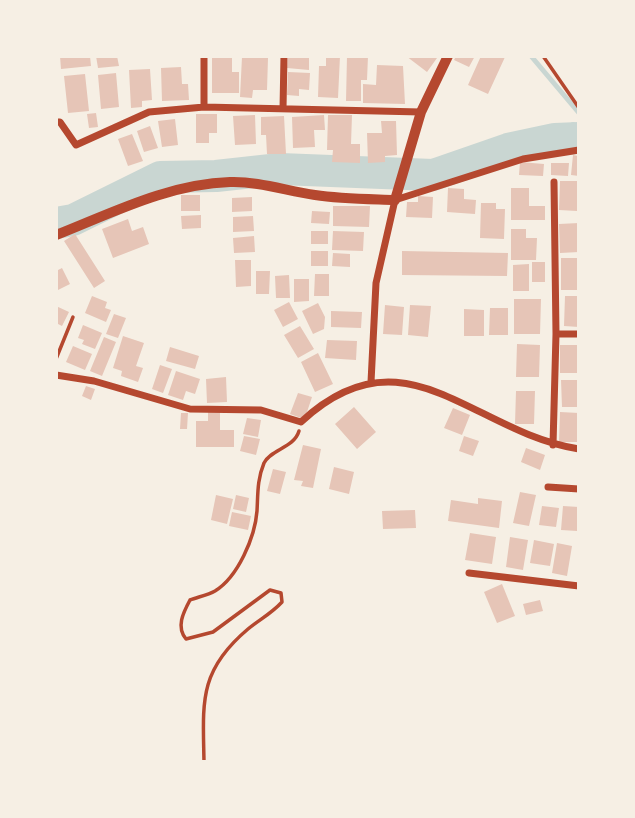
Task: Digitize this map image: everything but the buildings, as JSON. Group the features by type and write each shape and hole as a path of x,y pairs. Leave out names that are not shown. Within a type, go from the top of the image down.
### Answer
{"main road":[{"path":"56,235 128,205 190,187 229,182 252,183 332,198 395,200 421,112 448,56"}],"street":[{"path":"204,56 204,107"},
{"path":"284,56 284,109"},
{"path":"56,122 60,122 76,145 149,112 204,107 421,112"},
{"path":"371,382 376,283 395,200 523,159 579,150"},
{"path":"553,445 556,334 554,182"},
{"path":"556,334 579,334"},
{"path":"56,375 94,381 190,409 261,410 301,422 352,386 398,381 447,396 553,445 579,449"},
{"path":"548,487 579,489"},
{"path":"469,573 579,586"}],"lane":[{"path":"56,359 73,317"}],"path":[{"path":"543,56 579,108"},
{"path":"204,762 204,688 213,667 248,629 271,614 282,602 281,593 270,590 213,632 186,639 181,633 182,616 190,600 216,591 234,573 247,547 257,511 255,494 265,460 296,439 301,422"}],"shaded area":[{"path":"573,122 579,124 579,143 560,145 555,128"}],"waterway":[{"path":"531,56 579,113"},
{"path":"56,223 73,220 160,177 216,176 280,169 433,175 508,149 555,139 579,138"}]}
